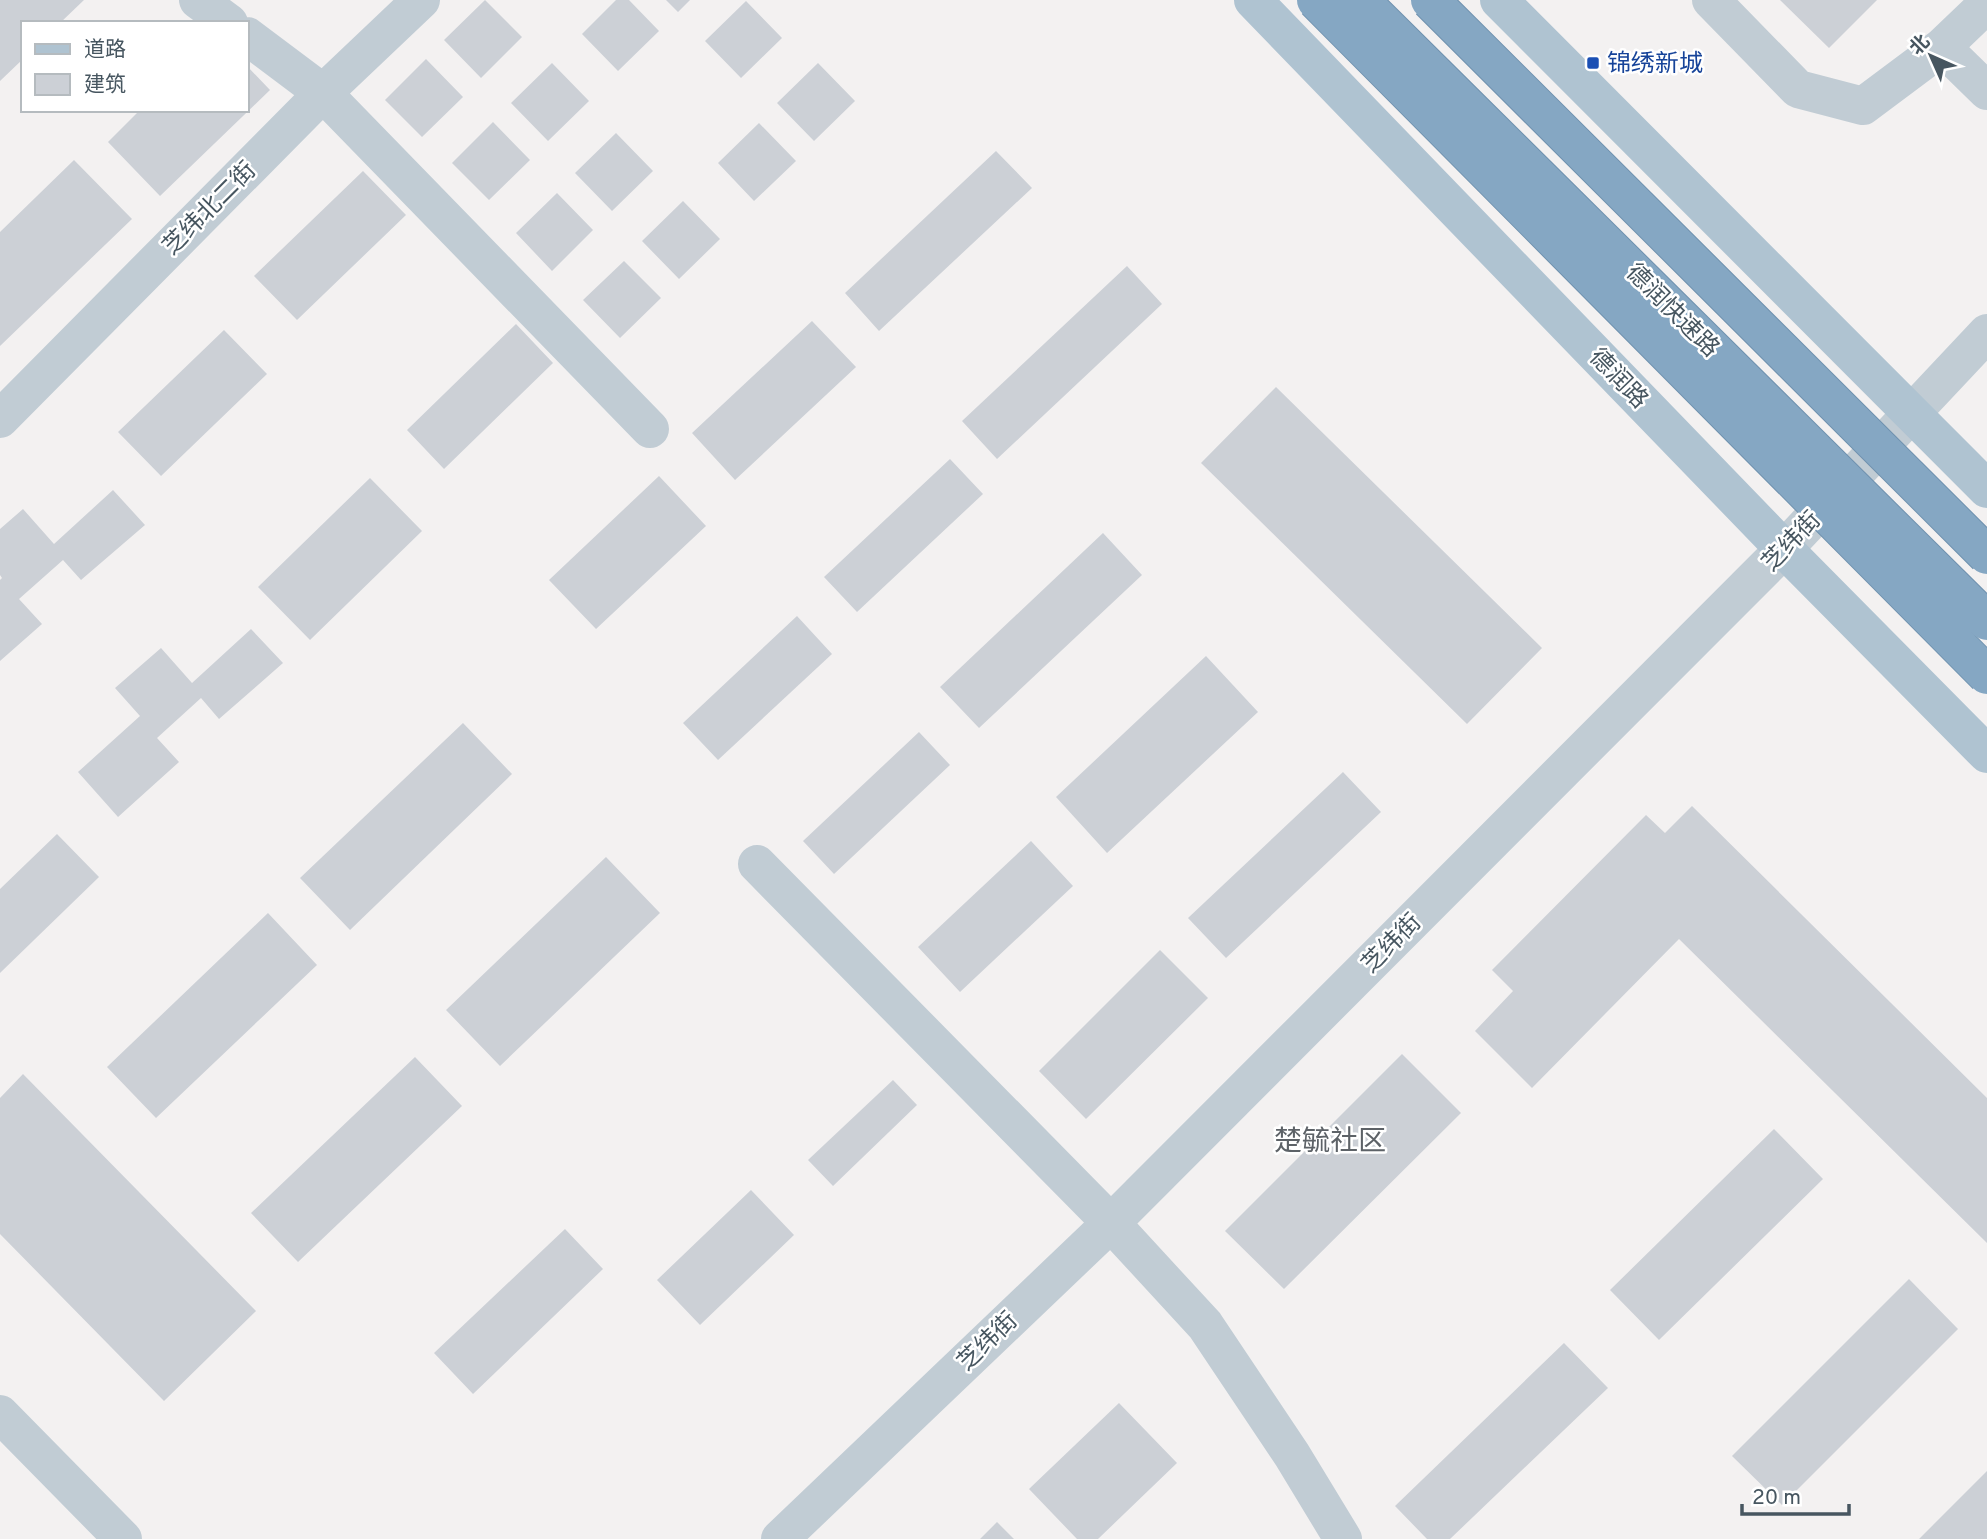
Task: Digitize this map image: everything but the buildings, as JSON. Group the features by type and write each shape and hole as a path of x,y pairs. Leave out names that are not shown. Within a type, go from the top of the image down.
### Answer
{"highway":[{"path":"1316,0 1987,675"},
{"name":"德润快速路","path":"1360,0 1987,621"},
{"name":"德润快速路","path":"1430,0 1987,555"}],"main road":[{"name":"德润路","path":"1253,0 1784,549 1987,754"},
{"path":"1499,0 1987,489"}],"street":[{"path":"198,0 226,21"},
{"name":"芝纬北二街","path":"0,419 323,93 421,0"},
{"path":"1711,0 1798,89 1863,106 1942,47 1987,4"},
{"path":"248,37 323,93 650,429"},
{"path":"1942,47 1987,91"},
{"name":"芝纬街","path":"780,1539 1111,1223 1784,549 1987,333"},
{"path":"757,864 1111,1223 1205,1325 1292,1455 1343,1539"},
{"path":"0,1414 123,1539"}],"place":[{"name":"锦绣新城","path":"1593,63"}],"district":[{"name":"楚毓社区","path":"1330,1140"}]}
